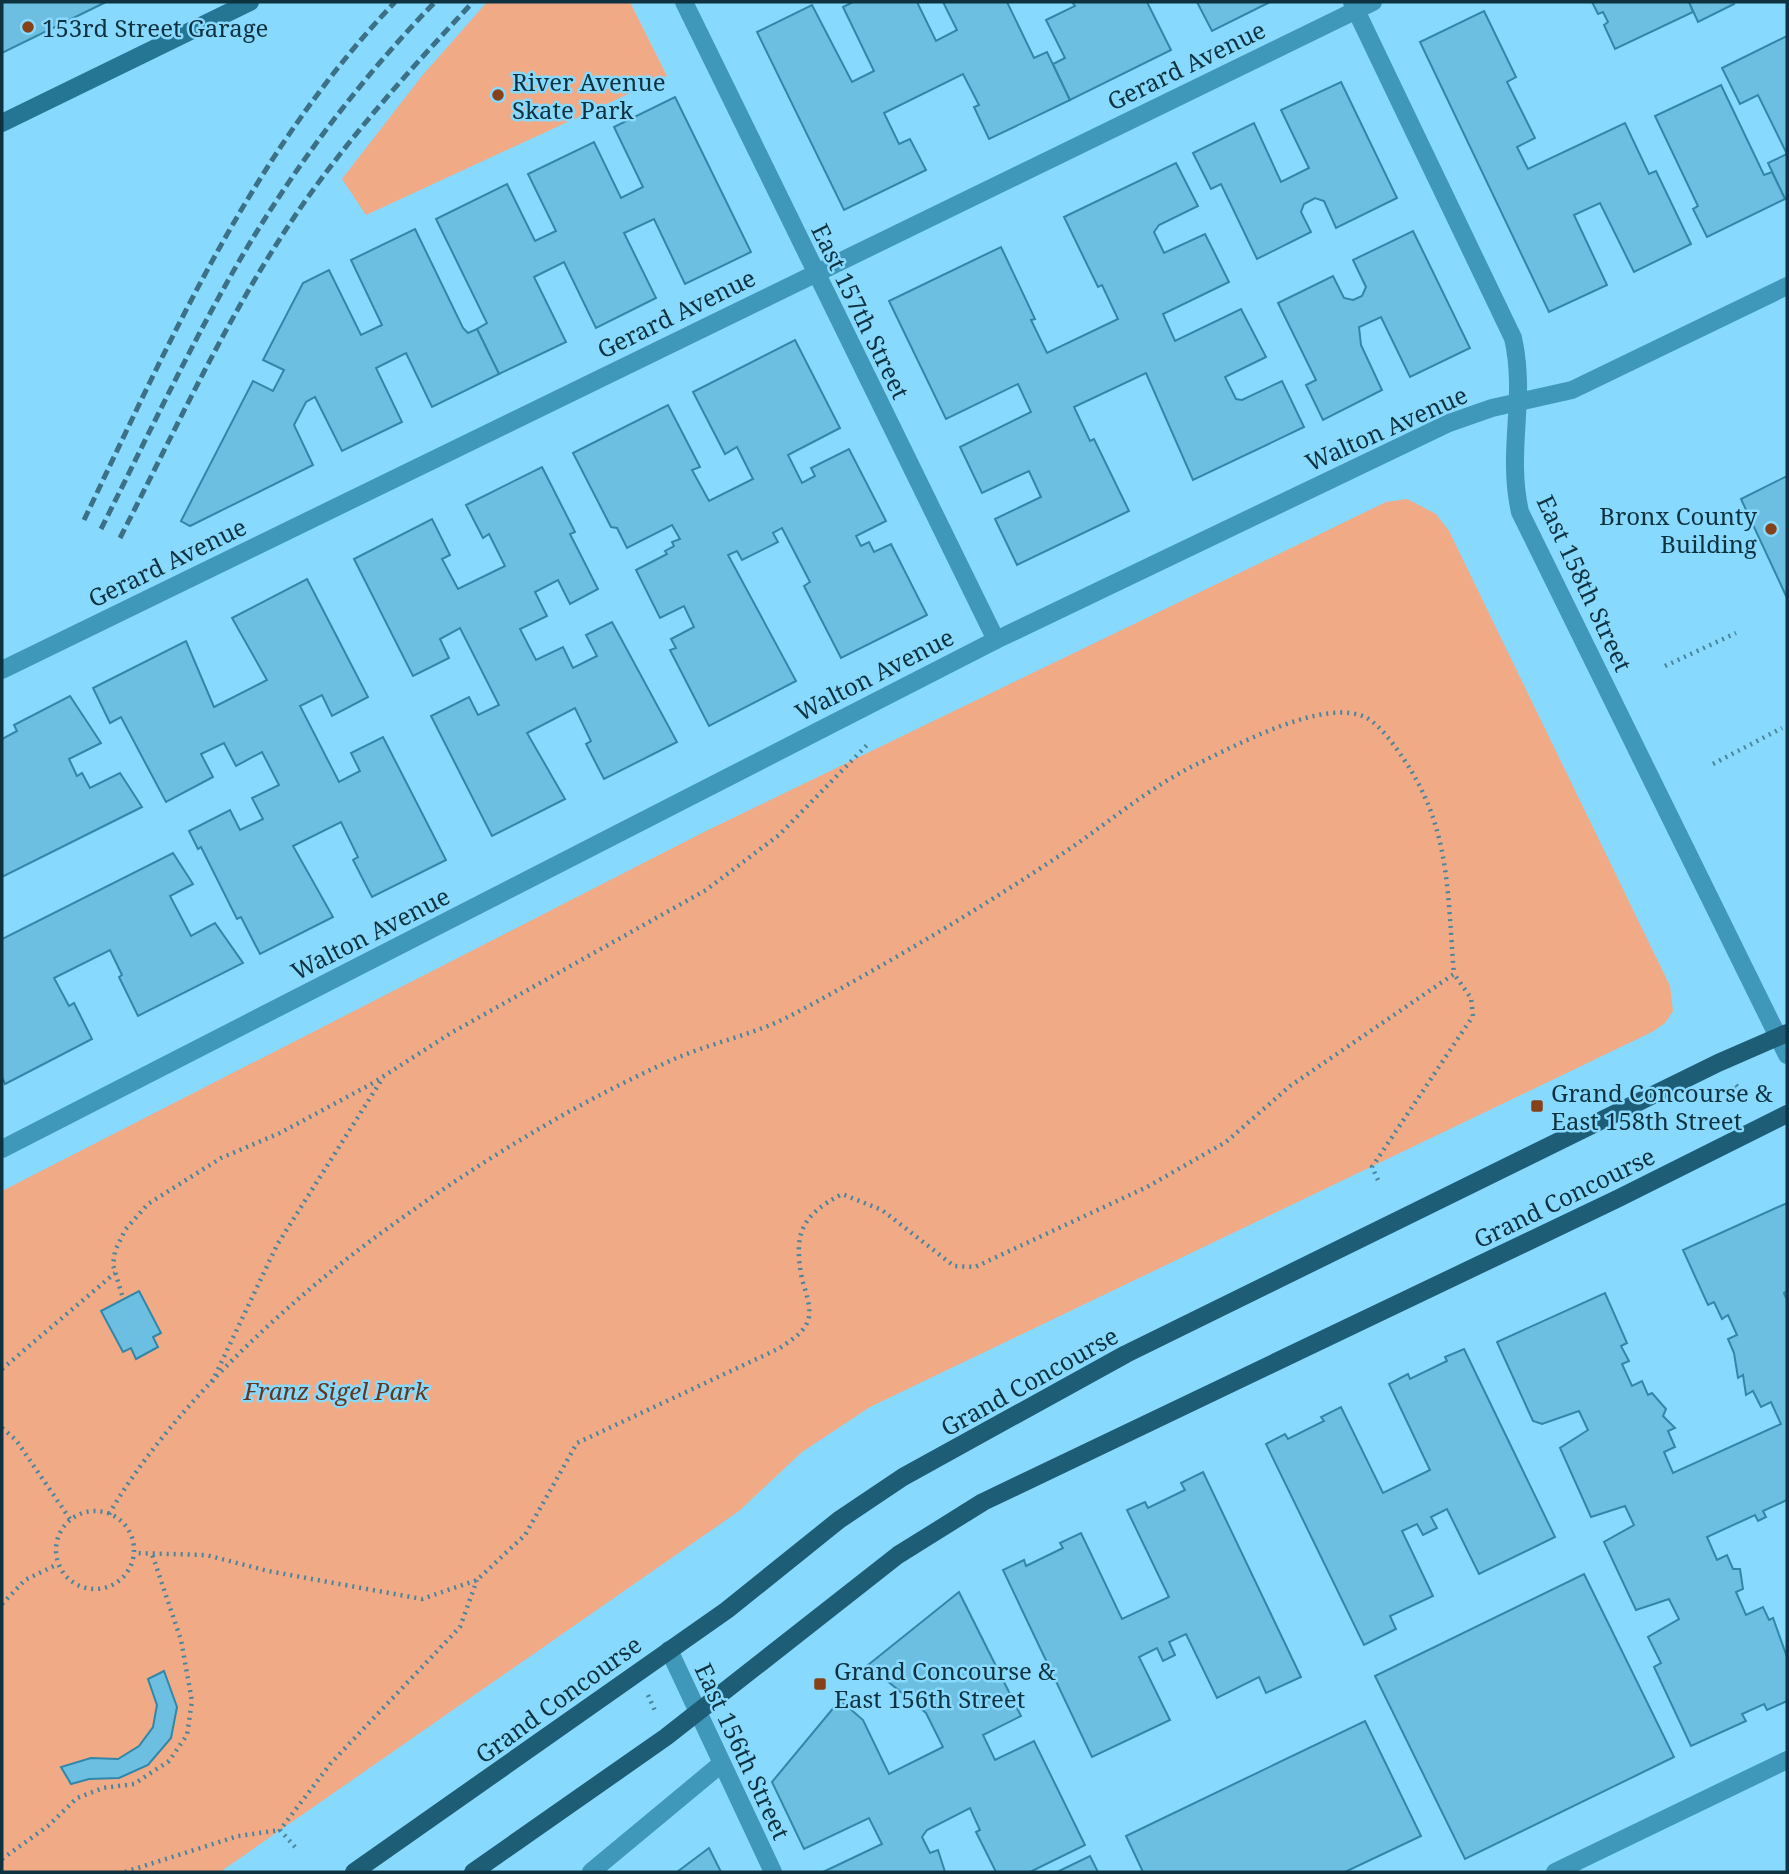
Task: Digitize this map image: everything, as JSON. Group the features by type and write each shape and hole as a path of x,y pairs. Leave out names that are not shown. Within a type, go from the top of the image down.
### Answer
{"main road":[{"path":"2,123 250,2"},
{"name":"Grand Concourse","path":"354,1872 727,1610 871,1498 1126,1354 1705,1069 1783,1034"},
{"name":"Grand Concourse","path":"473,1872 698,1713 869,1576 927,1535 983,1502 1619,1198 1787,1114"}],"street":[{"name":"East 157th Street","path":"684,2 960,572 996,640"},
{"name":"Gerard Avenue","path":"2,670 1354,6 1373,2"},
{"name":"East 158th Street","path":"1354,6 1513,338 1518,357 1519,404 1513,474 1520,512 1783,1034 1787,1055"},
{"name":"Walton Avenue","path":"2,1149 996,640 1449,423 1492,408 1572,390 1787,286"},
{"name":"East 156th Street","path":"669,1650 773,1872"},
{"path":"1555,1872 1787,1760"},
{"path":"591,1872 721,1764"}],"path":[{"path":"1665,666 1736,633"},
{"path":"109,1514 158,1442 310,1287 411,1213 523,1138 589,1100 676,1058 785,1018 1000,893 1184,771 1247,740 1304,719 1335,712 1366,717 1392,742 1420,782 1436,819 1447,862 1454,974 1471,998 1473,1016 1372,1167 1378,1180"},
{"path":"1713,764 1782,728"},
{"path":"122,1295 115,1273 115,1251 125,1230 148,1204 221,1158 280,1133 384,1076 451,1033 706,890 779,835 868,744"},
{"path":"134,1553 206,1555 268,1572 422,1599 477,1580 525,1535 577,1443 780,1348 800,1334 809,1317 799,1242 805,1223 816,1208 842,1194 882,1210 954,1266 975,1267 1147,1187 1226,1142 1290,1086 1454,974"},
{"path":"210,1386 276,1245 384,1076"},
{"path":"2,1369 115,1273"},
{"path":"2,1428 16,1440 70,1519"},
{"path":"93,1510 109,1514 127,1527 134,1553 123,1578 98,1589 73,1583 58,1564 57,1539 70,1519 93,1510"},
{"path":"2,1859 48,1826 77,1798 103,1788 134,1784 169,1761 187,1735 192,1701 181,1640 152,1554"},
{"path":"2,1604 25,1580 58,1564"},
{"path":"125,1872 238,1836 280,1830 331,1763 460,1627 477,1580"},
{"path":"648,1695 659,1721"},
{"path":"280,1830 295,1847"}],"green space":[{"name":"River Avenue Skate Park","path":"487,2 630,2 667,76 366,215 342,179 421,77"},
{"name":"Franz Sigel Park","path":"1407,499 1436,514 1449,531 1670,986 1673,1011 1665,1023 1652,1032 870,1407 802,1452 739,1511 220,1872 2,1872 2,1191 704,832 1386,502"}],"building":[{"name":"153rd Street Garage","path":"2,2 106,2 2,53"},
{"path":"853,2 917,2 936,41 957,30 943,2 1007,2 1034,58 1047,52 1070,100 989,139 974,107 979,105 963,74 884,113 899,144 910,139 926,170 844,210 757,32 812,5 852,82 874,71 843,7"},
{"path":"1072,2 1147,2 1171,50 1070,100 1053,64 1065,58 1046,20 1075,6"},
{"path":"1197,2 1270,2 1212,31"},
{"path":"1592,2 1689,2 1693,12 1615,49 1604,25 1608,22 1603,12 1598,14"},
{"path":"1689,2 1733,2 1734,4 1698,22"},
{"path":"1484,11 1516,77 1507,82 1535,138 1517,147 1528,169 1625,123 1649,174 1656,171 1691,244 1634,272 1600,203 1574,215 1607,285 1549,312 1420,42"},
{"path":"1787,36 1787,154 1758,95 1740,104 1722,68"},
{"path":"1341,82 1397,198 1336,228 1324,201 1315,198 1304,204 1301,212 1311,232 1257,259 1221,184 1211,189 1193,153 1254,123 1281,182 1309,168 1281,110"},
{"path":"1721,85 1764,175 1772,172 1785,199 1707,237 1693,209 1698,206 1655,116"},
{"path":"675,97 751,252 685,284 654,219 624,233 656,298 596,328 564,262 534,277 566,342 499,374 477,329 487,323 436,219 507,184 535,241 556,231 528,174 594,142 621,198 643,187 614,127"},
{"path":"1787,154 1787,199 1785,199 1768,163"},
{"path":"1176,163 1198,206 1159,225 1154,232 1164,253 1205,234 1229,282 1163,314 1175,341 1241,309 1266,357 1225,377 1236,399 1242,400 1282,381 1304,427 1193,480 1146,373 1074,407 1090,441 1094,439 1129,511 1017,565 995,519 1041,497 1029,471 982,493 960,447 1031,412 1018,384 946,419 889,301 1001,247 1035,319 1031,320 1047,353 1118,319 1102,285 1098,287 1064,217"},
{"path":"415,229 463,328 468,333 477,329 499,374 432,407 406,353 376,368 402,422 342,451 315,397 306,402 294,425 313,465 190,526 181,521 253,381 273,391 284,370 263,360 303,283 329,270 361,335 382,325 351,260"},
{"path":"1413,231 1470,348 1410,377 1381,317 1359,327 1361,345 1382,390 1323,420 1306,385 1316,380 1278,303 1333,276 1344,298 1353,300 1362,296 1366,287 1353,260"},
{"path":"795,340 840,428 788,455 802,483 815,476 811,468 849,449 886,521 856,536 861,546 869,542 874,552 891,544 927,615 841,658 804,586 810,582 782,528 773,533 778,542 742,560 737,551 728,555 796,681 709,726 670,650 676,648 671,639 694,627 684,606 660,618 636,570 667,554 665,551 674,546 672,542 680,539 672,525 627,548 617,528 611,527 573,453 668,405 700,467 692,470 709,501 753,479 737,447 725,454 693,392"},
{"path":"542,467 575,532 570,534 598,589 570,604 558,580 535,592 547,616 520,629 536,660 563,647 573,668 597,656 586,635 612,622 677,742 604,779 586,744 591,741 575,708 527,733 565,799 492,836 431,716 469,697 478,715 499,705 460,628 440,639 449,658 413,676 354,559 432,519 450,555 442,559 458,589 505,566 489,534 483,538 466,505"},
{"name":"Bronx County Building","path":"1787,476 1787,598 1741,499"},
{"path":"307,579 368,697 332,716 322,695 300,706 339,782 360,771 351,753 383,737 446,860 372,897 353,860 358,857 341,822 293,846 333,917 260,954 241,917 237,919 201,847 198,849 189,831 230,810 240,830 263,819 252,798 279,785 262,752 236,766 224,743 201,754 213,777 166,802 121,717 110,723 93,688 186,641 214,707 267,680 232,618"},
{"path":"70,696 101,743 69,759 77,776 82,773 90,788 120,773 142,807 2,877 2,739 17,731 14,725"},
{"path":"173,853 193,884 170,896 191,936 215,923 243,963 138,1016 119,977 122,975 110,950 54,978 69,1006 74,1003 92,1039 5,1084 2,1077 2,939"},
{"path":"1787,1203 1787,1291 1784,1293 1787,1300 1787,1500 1763,1511 1766,1517 1758,1521 1755,1515 1707,1537 1717,1560 1727,1555 1733,1569 1740,1569 1743,1589 1736,1592 1746,1615 1763,1607 1769,1620 1773,1618 1787,1657 1787,1701 1767,1710 1764,1704 1742,1714 1746,1721 1691,1746 1654,1667 1661,1663 1648,1637 1679,1619 1669,1599 1636,1610 1604,1542 1634,1525 1625,1506 1591,1517 1560,1448 1588,1430 1579,1411 1542,1424 1533,1421 1497,1342 1605,1293 1627,1343 1621,1346 1629,1361 1622,1364 1632,1386 1642,1381 1648,1395 1652,1393 1666,1409 1663,1416 1675,1428 1668,1431 1675,1447 1664,1452 1673,1473 1781,1424 1771,1402 1761,1407 1753,1391 1746,1395 1743,1375 1738,1378 1734,1353 1728,1339 1737,1335 1728,1315 1722,1319 1714,1302 1708,1305 1683,1250"},
{"path":"139,1291 161,1333 153,1337 158,1347 136,1359 131,1348 123,1352 101,1311"},
{"path":"1464,1349 1555,1537 1479,1574 1447,1509 1431,1517 1437,1528 1423,1535 1417,1524 1402,1531 1433,1596 1390,1616 1396,1629 1364,1645 1266,1444 1285,1434 1288,1439 1324,1421 1321,1417 1341,1407 1383,1493 1430,1470 1389,1384 1408,1374 1410,1379 1447,1361 1445,1357"},
{"path":"1203,1472 1301,1677 1266,1693 1259,1677 1217,1698 1186,1634 1169,1642 1175,1655 1163,1661 1157,1648 1139,1657 1170,1720 1092,1757 1003,1570 1024,1560 1026,1566 1063,1548 1060,1543 1081,1533 1122,1619 1169,1597 1127,1510 1145,1502 1148,1508 1185,1490 1181,1483"},
{"path":"1584,1574 1674,1757 1465,1859 1375,1676"},
{"path":"959,1592 1021,1716 983,1735 995,1760 1034,1741 1085,1845 1030,1872 996,1872 976,1832 980,1830 970,1808 927,1830 922,1837 930,1853 938,1850 945,1872 823,1872 882,1844 869,1818 804,1849 772,1782 840,1700 863,1720 889,1774 943,1747 926,1713 868,1665"},
{"path":"164,1671 177,1707 171,1738 148,1765 119,1778 89,1779 71,1784 61,1767 91,1758 118,1759 139,1746 153,1727 157,1705 148,1679"},
{"path":"1365,1721 1421,1836 1345,1872 1143,1872 1126,1836"},
{"path":"709,1848 721,1872 677,1872"},
{"path":"1090,1856 1098,1872 1057,1872"}],"railway":[{"path":"84,520 183,315 258,183 299,120 345,59 395,2"},
{"path":"101,529 209,315 268,213 335,118 383,59 435,2"},
{"path":"120,538 208,364 281,237 327,171 367,121 473,2"}],"place":[{"name":"153rd Street Garage","path":"28,27"},
{"name":"River Avenue Skate Park","path":"498,95"},
{"name":"Bronx County Building","path":"1771,529"},
{"name":"Grand Concourse & East 158th Street","path":"1537,1106"},
{"name":"Grand Concourse & East 156th Street","path":"820,1684"}]}
